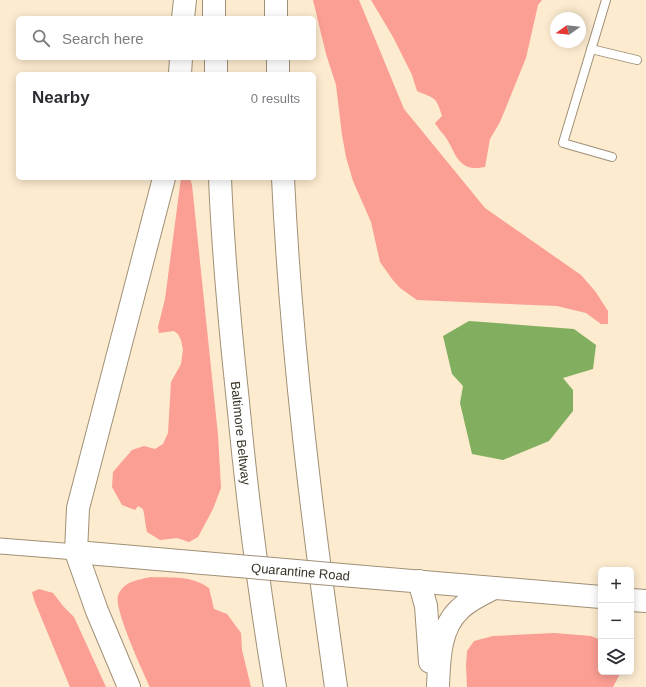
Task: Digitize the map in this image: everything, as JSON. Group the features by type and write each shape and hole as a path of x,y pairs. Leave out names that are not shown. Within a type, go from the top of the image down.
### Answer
{"main road":[{"path":"184,16 185,0"},
{"path":"214,0 214,16"},
{"path":"276,0 276,16"},
{"path":"180,72 181,60"},
{"path":"216,60 216,72"},
{"path":"278,60 278,72"},
{"path":"129,687 97,611 76,552 78,508 163,180"},
{"name":"Baltimore Beltway","path":"220,180 222,234 226,282 246,484 264,622 275,687"},
{"path":"283,180 285,230 307,464 336,687"},
{"name":"Quarantine Road","path":"76,552 598,597"},
{"path":"419,581 426,606 430,662 436,687"},
{"path":"436,687 442,640 452,617 468,603 494,588"},
{"path":"634,600 646,601"}],"street":[{"name":"Quarantine Road","path":"0,546 76,552"}],"lane":[{"path":"606,0 563,143 612,157"},
{"path":"591,49 636,60"}],"shaded area":[{"path":"313,0 359,0 404,109 485,208 581,275 595,291 608,311 608,324 601,324 586,313 557,306 417,300 400,288 380,262 371,222 353,181 346,157 342,135 336,85 326,54"},
{"path":"371,0 542,0 538,5 526,58 500,122 490,139 485,167 468,167 457,158 446,138 435,123 442,116 436,101 431,97 417,91 412,75 393,37"},
{"path":"181,180 191,180 218,435 221,488 213,509 198,537 189,542 177,538 160,540 147,532 143,509 138,506 135,510 122,505 112,487 113,472 132,450 144,446 155,449 163,444 168,433 171,382 181,364 183,350 181,340 178,334 174,331 159,333 158,327 165,299"},
{"path":"469,321 574,329 596,345 593,369 563,378 573,390 573,411 549,441 503,460 472,454 460,403 463,386 452,374 443,336"},
{"path":"151,577 174,577 188,579 209,588 214,609 227,614 241,633 242,650 251,687 150,687 120,614 118,596 123,587 127,584 136,580"},
{"path":"39,589 53,593 74,617 106,687 70,687 34,600 32,592"},
{"path":"554,633 591,636 598,639 598,675 619,675 613,687 467,687 467,651 474,641 493,636"}]}
